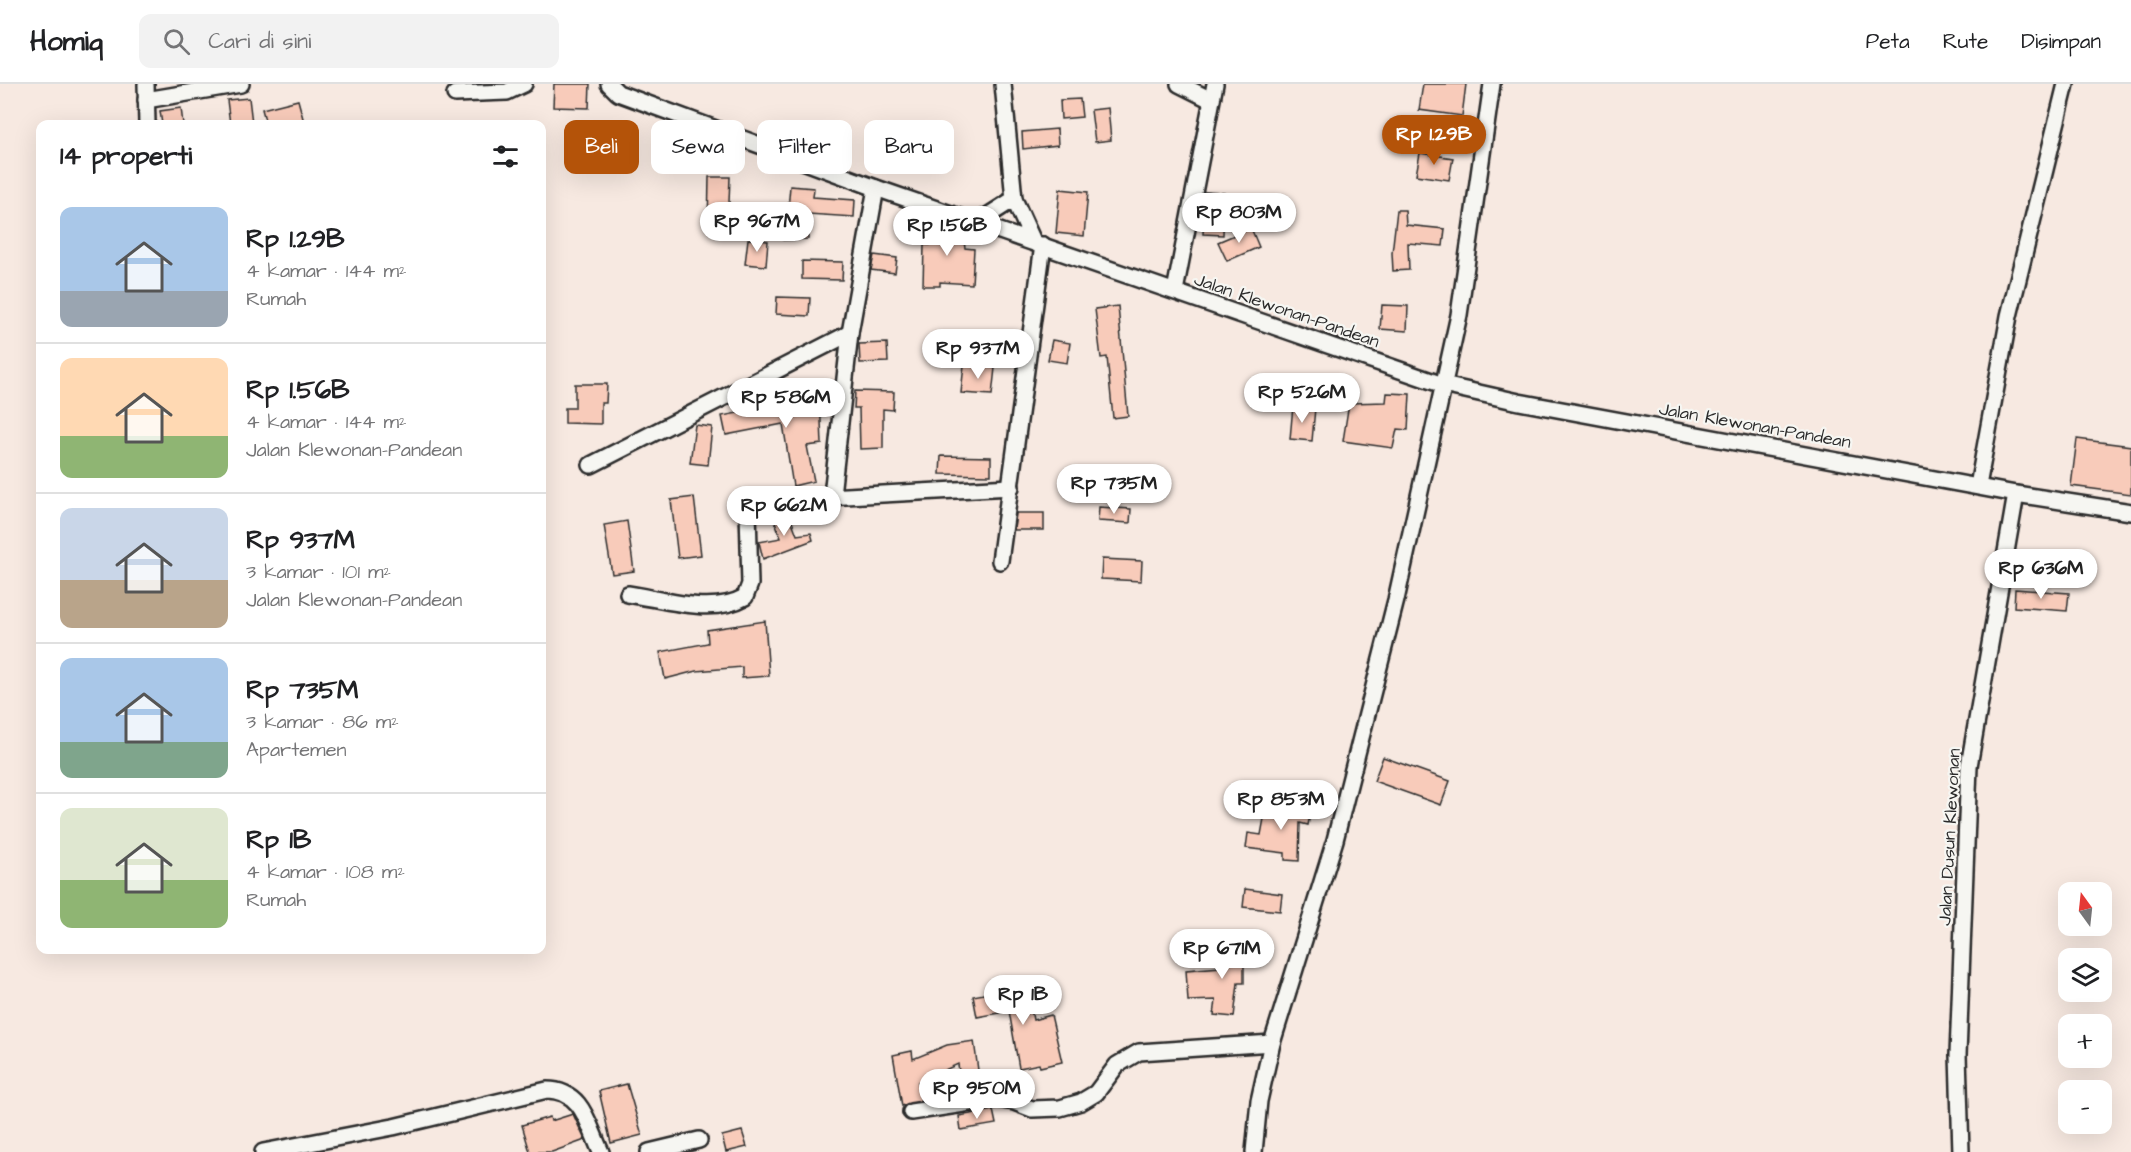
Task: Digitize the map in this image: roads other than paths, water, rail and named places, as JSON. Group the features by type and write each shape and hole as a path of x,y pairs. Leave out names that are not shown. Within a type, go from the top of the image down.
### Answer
{"street":[{"path":"146,84 147,120"},
{"path":"146,100 242,84"},
{"path":"455,94 507,92 524,84"},
{"name":"Jalan Klewonan-Pandean","path":"609,84 618,93 876,188 1443,385 1531,405 1978,486"},
{"path":"1000,561 1011,487 1038,243 1014,199 1003,84"},
{"path":"1179,84 1211,100"},
{"path":"1175,291 1215,84"},
{"path":"1254,1152 1259,1101 1272,1043 1335,840 1396,600 1459,315 1492,84"},
{"path":"2066,84 2009,316 1978,486 2131,513"},
{"path":"831,495 850,333 876,188"},
{"path":"978,222 1014,199"},
{"path":"591,465 850,333"},
{"path":"628,594 711,606 745,597 750,584 748,511 751,504 760,500 1011,487"},
{"name":"Jalan Dusun Klewonan","path":"1961,1152 1958,1055 1970,766 2016,494"},
{"path":"911,1112 997,1099 1032,1109 1060,1108 1081,1102 1096,1093 1117,1065 1139,1052 1272,1043"},
{"path":"263,1152 558,1090 569,1094 579,1104 601,1152"},
{"path":"649,1152 699,1140"}]}
